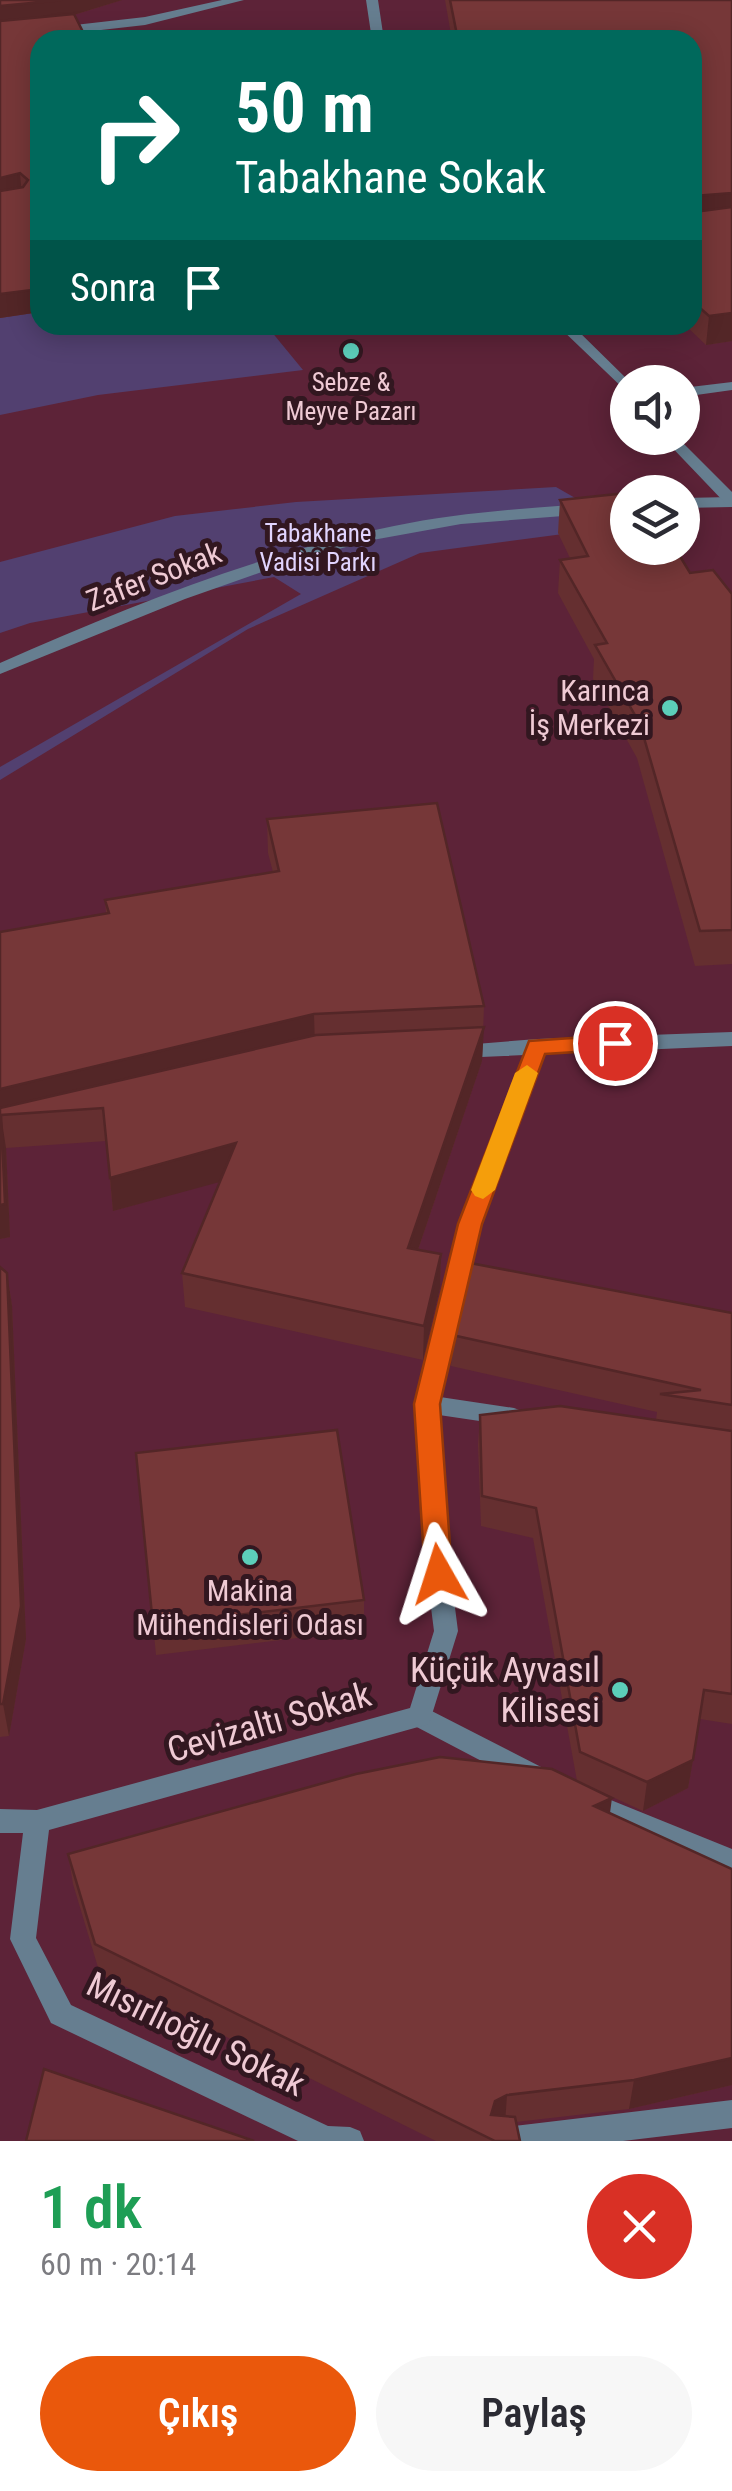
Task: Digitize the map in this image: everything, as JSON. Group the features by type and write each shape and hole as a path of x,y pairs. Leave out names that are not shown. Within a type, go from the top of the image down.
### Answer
{"street":[{"path":"64,30 145,21 238,0"},
{"path":"372,0 376,30"},
{"path":"574,335 610,371"},
{"path":"700,390 732,386"},
{"path":"687,455 732,501"},
{"path":"700,503 732,501"},
{"name":"Zafer Sokak","path":"0,669 198,586 367,536 513,514 610,507"},
{"path":"444,1051 732,1039"},
{"path":"420,1716 446,1631 435,1545 427,1404 470,1224 536,1046"},
{"path":"427,1404 542,1421"},
{"name":"Cevizaltı Sokak","path":"37,1822 420,1716 600,1810 732,1861"},
{"path":"0,1821 37,1822"},
{"name":"Mısırlıoğlu Sokak","path":"37,1822 23,1938 61,2014 327,2140 350,2141"},
{"path":"506,2141 732,2114"}],"green space":[{"path":"0,283 30,298 30,335 274,335 303,370 98,395 0,415"},
{"name":"Tabakhane Vadisi Parkı","path":"556,487 610,518 610,528 420,553 248,629 0,780 0,767 301,594 274,577 30,623 0,633 0,562 175,516 296,502"}],"building":[{"path":"0,0 62,0 0,6"},
{"path":"450,0 732,0 732,193 702,195 702,30 456,30"},
{"path":"74,14 82,30 30,30 30,290 0,294 0,191 23,187 28,180 20,173 0,178 0,21"},
{"path":"732,207 732,313 709,316 702,310 702,211"},
{"path":"610,495 610,565 685,565 690,573 713,570 732,594 732,930 700,931 640,724 595,645 607,643 560,560 588,556 560,500"},
{"path":"437,803 484,1006 314,1014 0,1089 0,932 109,913 105,900 279,871 267,819"},
{"path":"484,1027 408,1248 441,1254 424,1326 182,1273 236,1143 110,1178 103,1108 1,1115 5,1204 0,1205 0,1108 316,1035"},
{"path":"470,1263 732,1313 732,1405 660,1394 701,1390 452,1335"},
{"path":"0,1267 7,1273 21,1606 3,1704 0,1704"},
{"path":"560,1406 732,1431 732,1694 704,1690 693,1760 647,1782 580,1752 536,1508 482,1496 480,1415"},
{"name":"Makina Mühendisleri Odası","path":"337,1430 364,1600 153,1625 136,1453"},
{"path":"440,1757 552,1769 612,1798 594,1806 732,1869 732,2058 634,2080 507,2095 495,2101 491,2115 515,2117 520,2141 495,2141 95,1944 68,1854 356,1774"},
{"path":"44,2069 254,2141 26,2141"}],"slow traffic":[{"path":"483,1190 527,1073"}],"place":[{"name":"Sebze & Meyve Pazarı","path":"351,351"},
{"name":"Karınca İş Merkezi","path":"670,708"},
{"name":"Makina Mühendisleri Odası","path":"250,1557"},
{"name":"Küçük Ayvasıl Kilisesi","path":"620,1690"}],"route":[{"path":"439,1574 427,1404 470,1224 536,1046 615,1043"}]}
